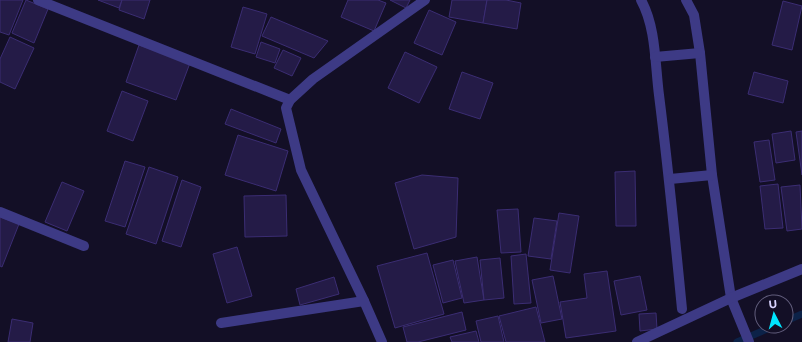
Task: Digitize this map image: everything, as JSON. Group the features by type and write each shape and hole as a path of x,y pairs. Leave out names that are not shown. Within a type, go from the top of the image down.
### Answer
{"street":[{"path":"38,0 290,100"},
{"path":"382,342 301,170 286,108 290,100 313,79 425,0"},
{"path":"641,0 648,11 655,57 670,179 682,309"},
{"path":"686,0 694,15 700,53 712,175 731,298 749,342"},
{"path":"655,57 700,53"},
{"path":"670,179 712,175"},
{"path":"0,212 84,246"},
{"path":"637,342 731,298 802,269"},
{"path":"221,323 364,301"}],"building":[{"path":"0,0 23,0 9,35 0,32"},
{"path":"26,0 48,9 34,43 12,33"},
{"path":"98,0 122,0 119,8"},
{"path":"122,0 150,0 144,19 119,10"},
{"path":"348,0 378,0 386,3 374,31 341,17"},
{"path":"390,0 410,0 406,8"},
{"path":"452,0 487,0 483,23 449,17"},
{"path":"487,0 506,0 521,3 517,29 483,23"},
{"path":"783,1 802,6 792,50 772,45"},
{"path":"243,7 267,14 255,54 231,47"},
{"path":"429,10 456,22 442,55 414,43"},
{"path":"271,17 328,41 314,58 262,36"},
{"path":"10,37 34,48 15,89 0,82 0,59"},
{"path":"261,42 280,49 275,63 256,57"},
{"path":"139,45 190,63 176,100 126,82"},
{"path":"283,50 301,58 292,76 274,68"},
{"path":"405,52 437,67 419,103 388,88"},
{"path":"462,72 493,83 480,119 449,109"},
{"path":"754,72 788,81 783,103 748,94"},
{"path":"122,91 148,101 133,141 107,131"},
{"path":"231,109 281,129 276,143 225,124"},
{"path":"791,131 795,160 776,163 772,134"},
{"path":"802,131 802,175 796,132"},
{"path":"238,135 288,151 276,191 225,175"},
{"path":"769,140 775,180 760,182 754,142"},
{"path":"125,161 145,167 125,227 105,221"},
{"path":"149,167 178,177 156,244 126,234"},
{"path":"635,171 636,226 616,226 615,172"},
{"path":"422,175 458,178 456,237 414,249 395,183"},
{"path":"182,180 201,187 181,247 162,241"},
{"path":"62,182 84,191 67,231 45,222"},
{"path":"778,184 783,228 765,229 760,186"},
{"path":"800,185 802,229 787,231 781,187"},
{"path":"286,195 287,236 245,237 244,196"},
{"path":"518,209 521,252 501,253 497,210"},
{"path":"559,213 579,216 570,273 550,270"},
{"path":"0,217 19,224 2,267 0,266"},
{"path":"534,218 557,221 551,259 528,256"},
{"path":"237,247 252,296 227,303 213,254"},
{"path":"427,253 444,314 395,328 377,266"},
{"path":"526,254 531,303 514,304 511,256"},
{"path":"477,257 484,300 464,303 455,261"},
{"path":"500,258 504,298 484,300 480,260"},
{"path":"453,260 462,298 443,303 433,265"},
{"path":"607,271 616,331 566,338 560,302 587,298 584,274"},
{"path":"553,276 562,319 541,323 532,280"},
{"path":"640,276 647,310 621,315 614,281"},
{"path":"334,277 339,294 300,305 296,289"},
{"path":"536,307 545,342 506,342 499,316"},
{"path":"462,312 466,330 418,342 407,342 403,327"},
{"path":"656,313 657,329 640,331 639,314"},
{"path":"498,316 504,342 481,342 476,321"},
{"path":"12,319 33,323 30,342 8,342"},
{"path":"476,331 479,342 452,342 450,337"}],"waterway":[{"path":"794,318 802,314"},
{"path":"737,342 756,334"}]}
